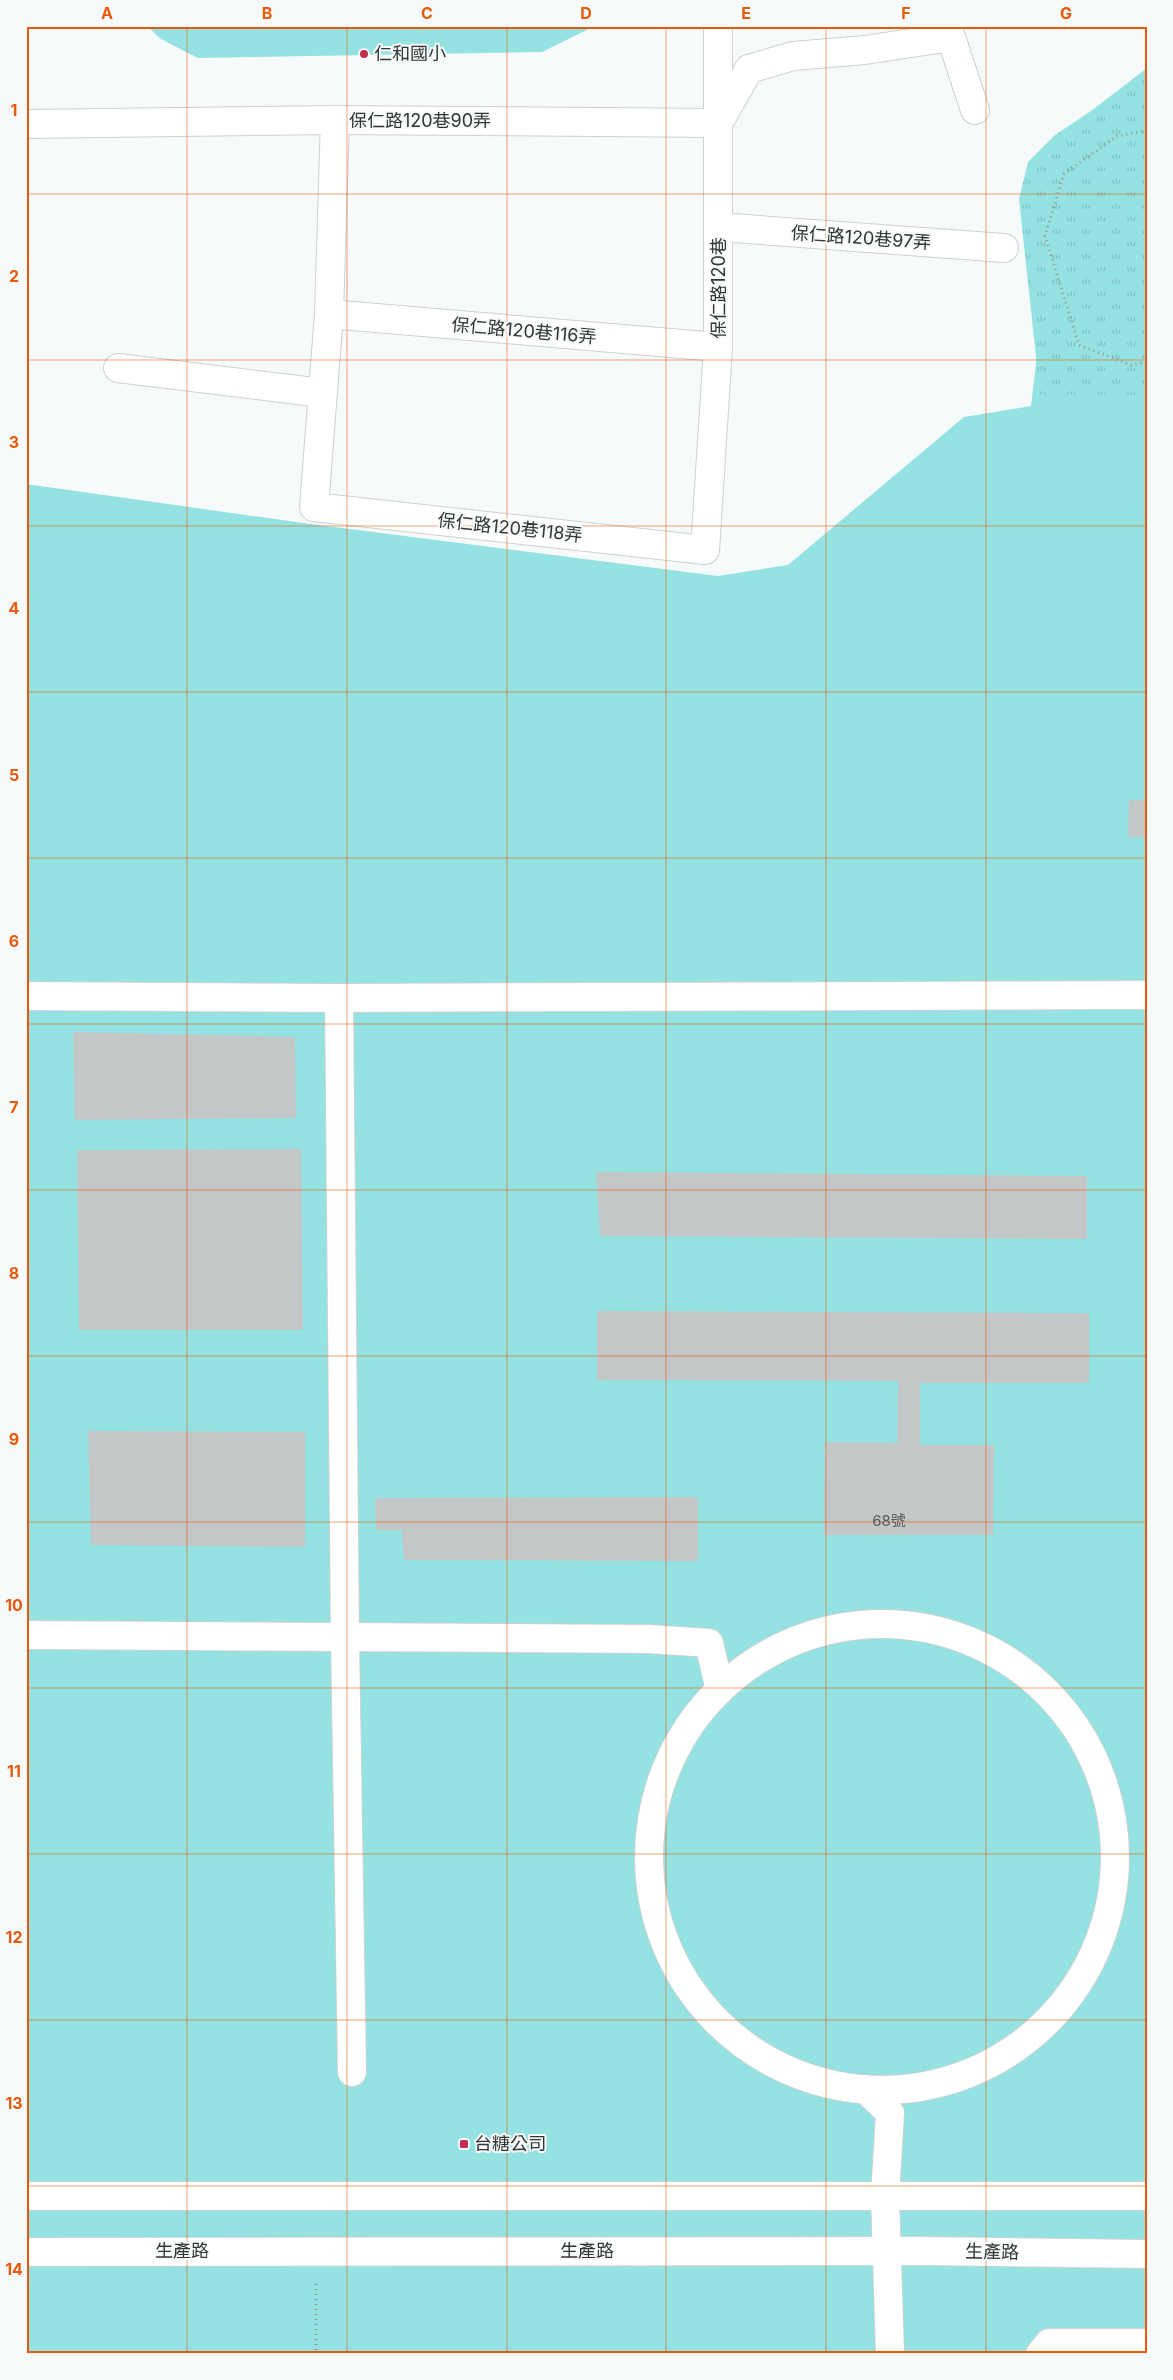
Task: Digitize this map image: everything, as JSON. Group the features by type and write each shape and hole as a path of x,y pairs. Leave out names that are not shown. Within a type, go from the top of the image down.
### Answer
{"street":[{"name":"保仁路120巷","path":"705,550 718,347 718,26"},
{"path":"718,123 749,69 792,56 865,50 951,37 975,110"},
{"path":"26,124 335,120"},
{"name":"保仁路120巷90弄","path":"314,506 329,314 335,120 718,123"},
{"name":"保仁路120巷97弄","path":"719,227 1004,248"},
{"name":"保仁路120巷116弄","path":"329,314 718,347"},
{"path":"118,368 322,393"},
{"name":"保仁路120巷118弄","path":"314,506 705,550"},
{"path":"26,996 338,998 1147,995"},
{"path":"338,998 352,2072"},
{"path":"894,1622 973,1640 1041,1683 1090,1746 1116,1821 1114,1901 1086,1976 1034,2037 965,2077 886,2092 811,2081 744,2047 691,1995 657,1927 646,1853 659,1779 696,1713 720,1690 751,1662 820,1630 894,1622"},
{"path":"26,1635 649,1639 709,1643 720,1690"},
{"path":"865,2089 890,2113 885,2196 890,2354"},
{"path":"26,2196 1147,2196"},
{"name":"生產路","path":"26,2252 316,2250 887,2251 1147,2254"},
{"path":"1040,2354 1049,2343 1147,2342"}],"path":[{"path":"1147,130 1117,136 1064,174 1045,236 1079,345 1130,366 1147,362"},
{"path":"316,2250 316,2354"}],"green space":[{"path":"147,26 595,26 542,52 198,58 161,39"},
{"path":"1147,68 1147,395 1040,394 1019,199 1028,162 1055,135 1091,111"},
{"path":"1147,81 1147,2354 26,2354 26,484 303,523 718,576 788,565 964,417 1031,406 1043,305"}],"building":[{"path":"1129,800 1147,800 1147,837 1128,837"},
{"path":"73,1032 295,1037 296,1118 75,1120"},
{"path":"301,1149 303,1330 79,1330 77,1150"},
{"path":"596,1172 1087,1176 1087,1239 600,1236"},
{"path":"597,1311 1089,1313 1089,1383 920,1383 920,1445 994,1445 993,1535 824,1535 825,1442 897,1443 898,1381 597,1380"},
{"path":"88,1431 305,1432 305,1547 91,1545"},
{"path":"698,1497 698,1561 404,1560 402,1530 376,1530 375,1498"}],"place":[{"name":"仁和國小","path":"364,54"},
{"name":"台糖公司","path":"464,2144"}]}
